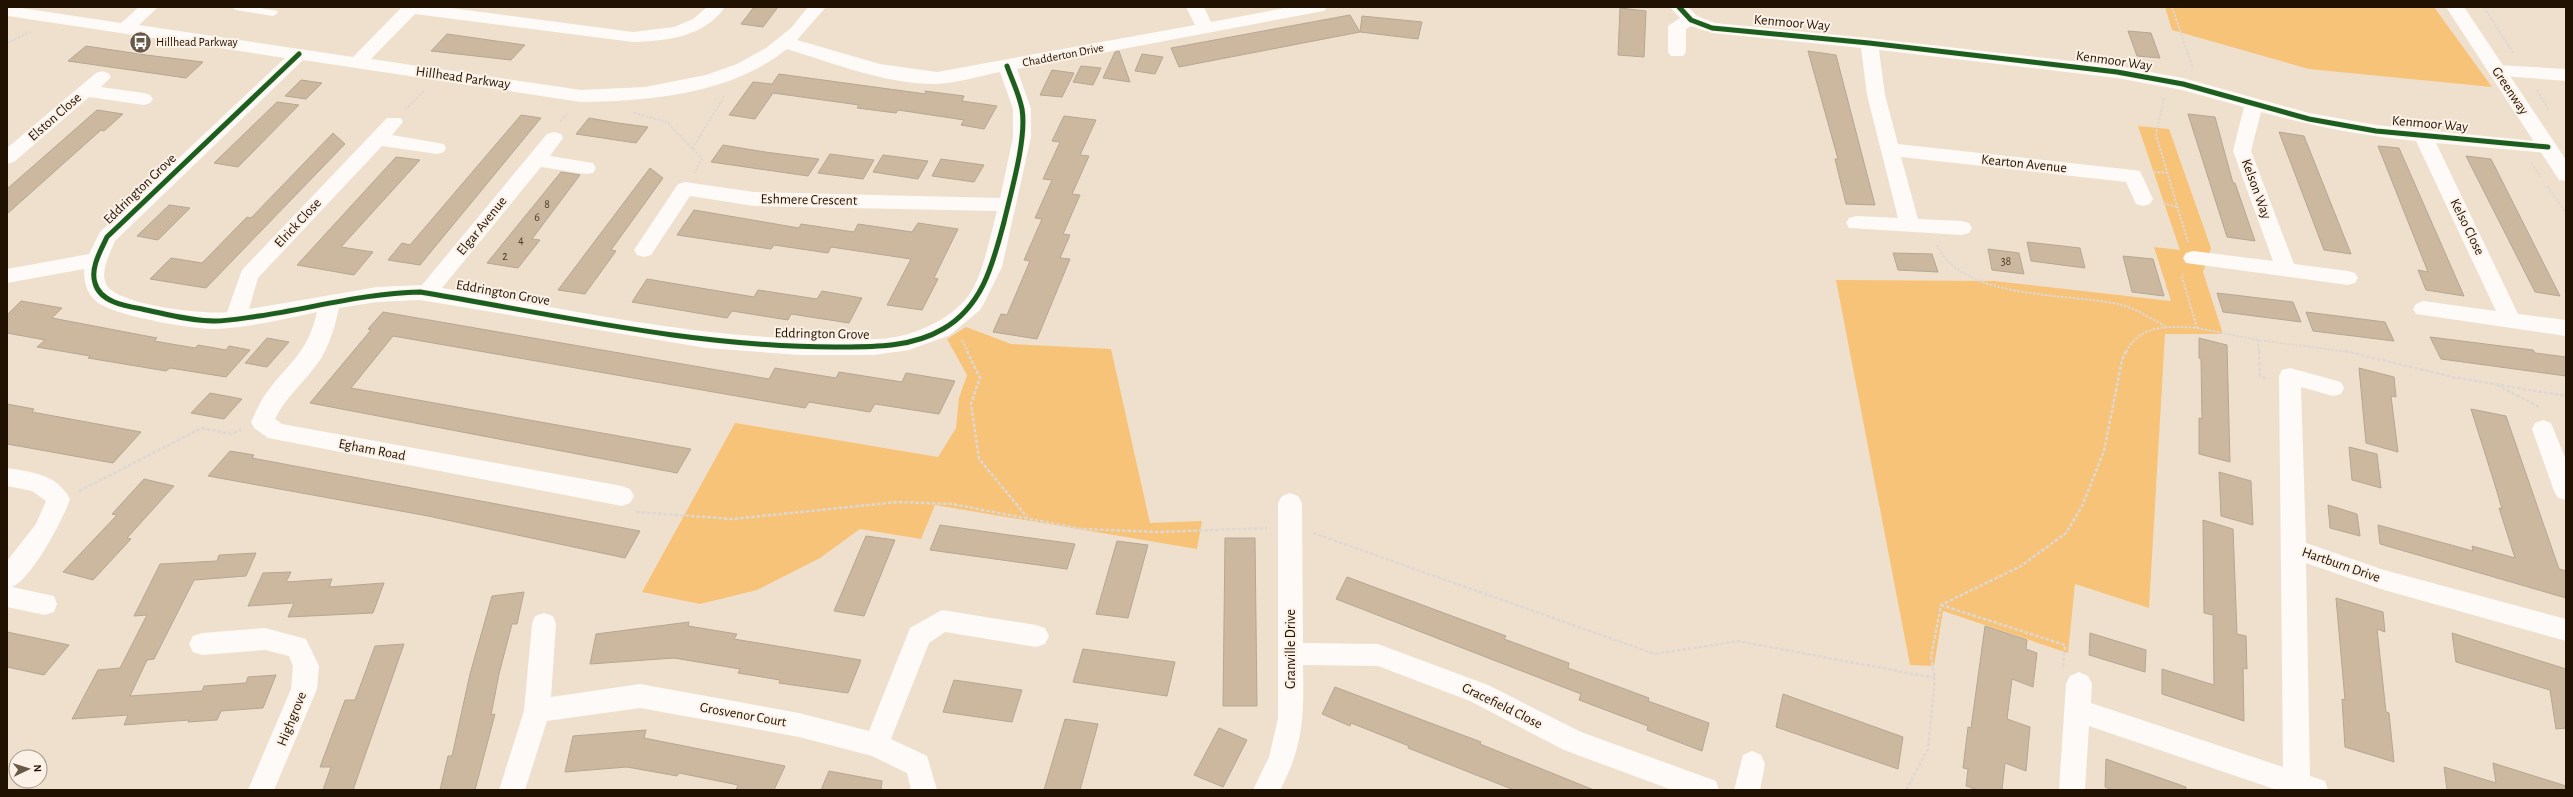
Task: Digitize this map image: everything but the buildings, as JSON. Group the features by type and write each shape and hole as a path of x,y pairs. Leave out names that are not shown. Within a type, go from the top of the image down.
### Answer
{"street":[{"path":"125,28 149,7"},
{"path":"357,63 411,7 633,37 663,36 688,30 711,14 716,7"},
{"name":"Hillhead Parkway","path":"14,12 581,96 618,97 675,89 741,69 788,43 817,7"},
{"path":"1195,7 1205,27"},
{"name":"Chadderton Drive","path":"788,43 905,76 937,78 1318,7"},
{"name":"Greenway","path":"2455,7 2566,175"},
{"name":"Kenmoor Way","path":"1677,52 1677,26 1685,13 1712,28 1869,43 2117,72 2183,84 2254,105 2310,119 2376,131 2422,134 2548,147"},
{"path":"1869,43 1876,95 1910,226"},
{"name":"Eddrington Grove","path":"299,54 128,215 107,237 95,260 94,280 100,295 117,305 208,321 236,319 390,292 427,293 706,340 784,346 874,347 909,342 943,329 973,305 992,267 1008,205 1022,137 1022,108 1007,66"},
{"path":"2497,71 2566,75"},
{"name":"Elston Close","path":"7,158 102,77"},
{"path":"86,91 144,99"},
{"name":"Kelson Way","path":"2254,105 2242,151 2287,271"},
{"name":"Elrick Close","path":"236,319 248,275 394,122"},
{"name":"Kelso Close","path":"2422,134 2512,321"},
{"name":"Elgar Avenue","path":"427,293 554,138"},
{"path":"378,139 437,148"},
{"name":"Kearton Avenue","path":"1890,149 2133,176 2143,199"},
{"path":"536,160 586,168"},
{"path":"644,250 685,189"},
{"name":"Eshmere Crescent","path":"685,189 754,199 1008,205"},
{"path":"1856,223 1962,228"},
{"path":"2193,258 2348,278"},
{"path":"7,276 95,260"},
{"path":"262,422 274,399 312,355 323,332 330,302"},
{"path":"2423,309 2566,328"},
{"path":"2294,549 2290,376 2333,388"},
{"path":"2545,420 2566,491"},
{"name":"Egham Road","path":"262,422 276,432 622,496"},
{"path":"7,477 42,484 51,489 58,500 55,514 39,539 7,578"},
{"name":"Granville Drive","path":"1266,790 1282,760 1291,718 1291,515"},
{"name":"Hartburn Drive","path":"2077,710 2306,786 2294,549 2384,580 2566,630"},
{"path":"7,596 46,604"},
{"path":"876,745 919,636 942,621 1036,636"},
{"path":"512,790 537,711 544,624"},
{"name":"Highgrove","path":"202,644 265,640 297,647 306,666 304,689 261,790"},
{"name":"Gracefield Close","path":"1291,654 1378,655 1479,693 1573,742 1706,790"},
{"path":"2072,789 2079,684"},
{"name":"Grosvenor Court","path":"537,711 640,696 799,725 876,745 918,765 924,790"},
{"path":"1747,790 1752,764"}],"lane":[{"path":"236,7 273,13"}],"path":[{"path":"2172,7 2193,69 2183,84 2164,98 2156,135 2193,258 2182,277 2197,328"},
{"path":"692,149 741,69"},
{"path":"394,122 439,75"},
{"path":"618,97 624,110 667,122 702,159 685,189"},
{"path":"1933,227 1937,248 1943,258 1958,269 1987,285 2120,304 2165,326"},
{"path":"1941,604 2021,566 2066,533 2082,506 2104,451 2122,360 2130,344 2146,331 2165,326 2197,328 2258,340 2343,351 2495,384 2566,396"},
{"path":"943,329 961,338 980,378 971,404 979,459 1027,518"},
{"path":"2258,340 2260,376 2291,386"},
{"path":"2495,384 2545,420"},
{"path":"58,500 202,428 231,434 262,422"},
{"path":"622,496 630,512 732,518 898,502 952,504 1081,529 1159,532 1291,515 1324,536 1655,654 1738,641 1935,678"},
{"path":"1908,789 1928,749 1935,678 1930,657 1941,604"},
{"path":"1941,604 2065,646 2062,678 2079,684"}],"shaded area":[{"path":"2165,7 2434,7 2492,87 2309,69 2172,30"},
{"path":"2138,126 2169,129 2211,248 2203,272 2223,334 2165,334 2149,608 2075,584 2068,653 1943,611 1934,666 1910,665 1836,280 1994,281 2171,301 2154,247 2180,250"},
{"path":"966,327 1011,344 1111,349 1150,523 1202,521 1197,549 935,505 921,539 860,529 820,558 757,590 700,604 642,592 735,423 938,457 956,428 959,398 967,375 947,339"}],"cycle path":[{"path":"1679,7 1691,20 1712,28 1869,43 2117,72 2183,84 2309,119 2376,131 2548,147"},
{"path":"299,54 107,237 99,255 94,281 97,290 104,297 129,306 184,318 212,321 270,314 377,294 420,292 706,340 800,347 874,347 909,342 943,329 973,305 992,267 1008,205 1022,137 1022,109 1007,66"}],"place":[{"name":"Hillhead Parkway","path":"141,42"}]}
